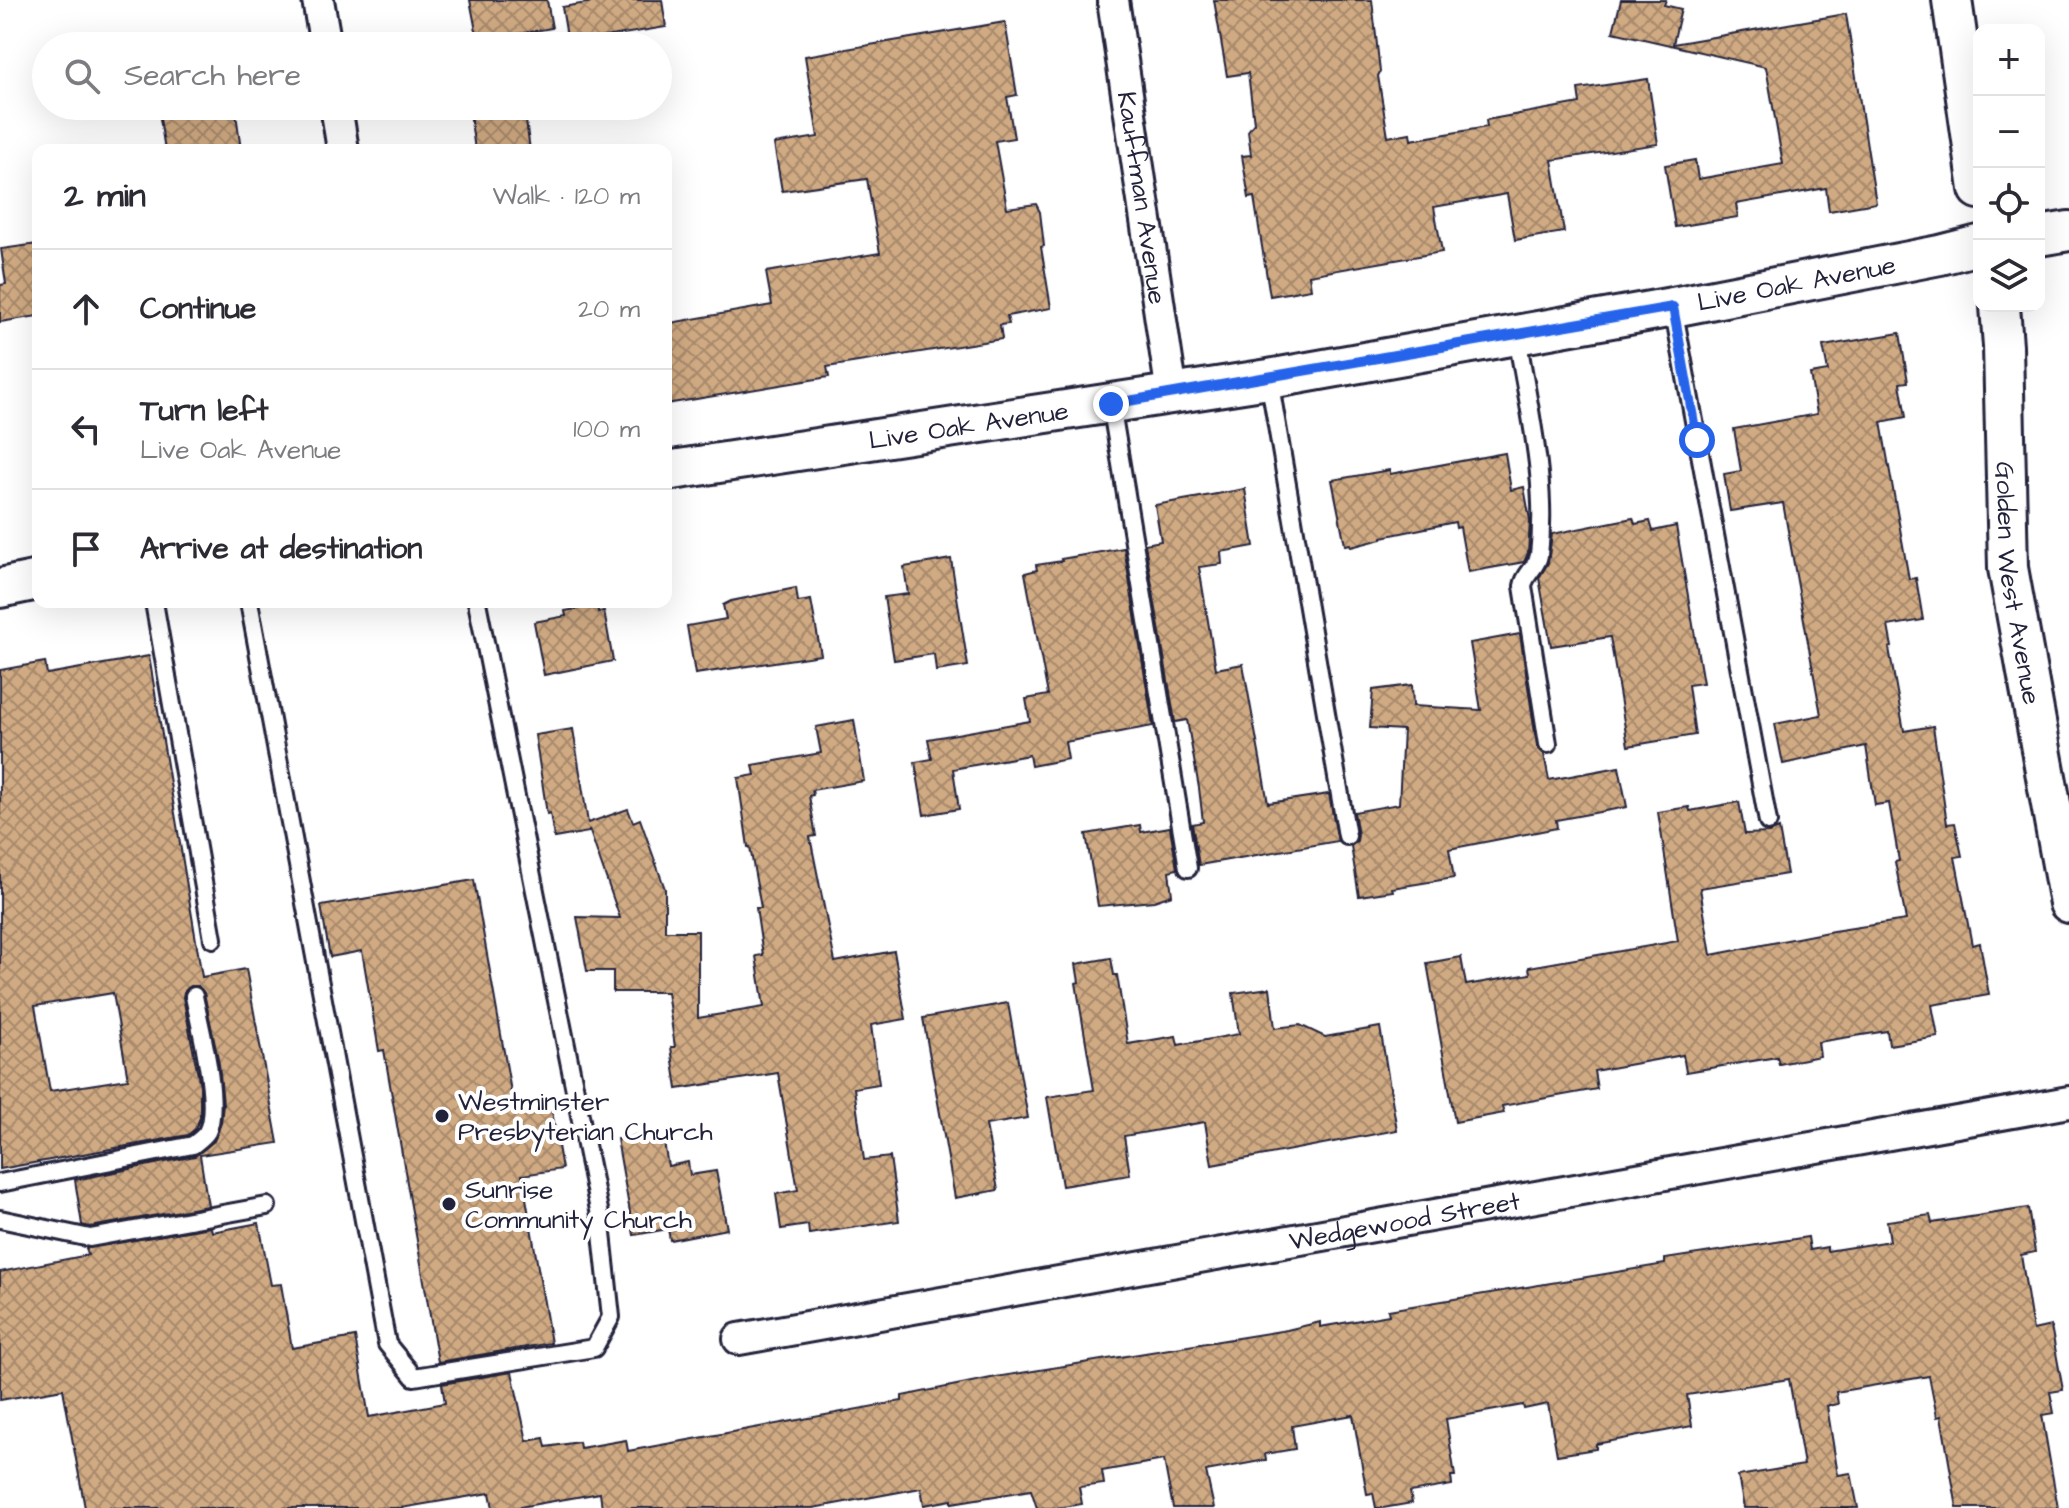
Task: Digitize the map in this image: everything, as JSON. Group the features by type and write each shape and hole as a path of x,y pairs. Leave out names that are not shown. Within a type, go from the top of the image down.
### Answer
{"street":[{"path":"318,0 324,32"},
{"name":"Kauffman Avenue","path":"1113,0 1172,394"},
{"path":"1952,0 1976,168"},
{"path":"338,120 342,144"},
{"path":"2045,235 2069,231"},
{"name":"Live Oak Avenue","path":"672,470 1269,379 1673,307 1973,246"},
{"name":"Golden West Avenue","path":"2000,312 2008,568 2069,903"},
{"path":"0,588 32,581"},
{"name":"Wedgewood Street","path":"739,1339 2069,1102"}],"lane":[{"path":"1673,307 1768,822"},
{"path":"1517,335 1539,472 1541,522 1539,560 1524,579 1523,586 1548,744"},
{"path":"1269,379 1347,836"},
{"path":"1111,404 1156,660 1188,868"},
{"path":"155,608 213,939"},
{"path":"250,608 387,1344 414,1377 594,1348 611,1317 600,1215 478,608"},
{"path":"0,1183 193,1145 207,1133 211,1117 210,1084 194,996"},
{"path":"0,1219 90,1238 267,1206"}],"building":[{"path":"470,0 547,0 552,28 529,32 476,32"},
{"path":"605,0 662,0 666,27 635,32 566,32 562,7"},
{"path":"1214,0 1372,0 1378,76 1388,137 1410,133 1411,140 1487,127 1486,120 1580,103 1578,89 1648,79 1658,144 1552,160 1564,232 1515,240 1507,194 1434,207 1442,252 1309,275 1311,289 1270,296 1254,197 1249,198 1242,156 1251,155 1248,131 1254,123 1248,73 1227,76"},
{"path":"1621,0 1666,0 1664,5 1681,9 1673,44 1846,14 1876,203 1829,211 1826,188 1736,204 1738,217 1675,227 1665,165 1695,160 1698,179 1783,164 1766,67 1613,32"},
{"path":"1005,22 1017,95 1007,97 1014,138 995,141 1007,208 1036,204 1040,212 1044,246 1041,247 1051,308 1007,316 1009,324 1000,325 1002,339 827,367 829,377 672,403 672,323 772,305 766,272 880,253 867,179 782,191 774,144 818,137 805,56"},
{"path":"160,120 237,120 240,144 164,144"},
{"path":"471,120 526,120 529,144 474,144"},
{"path":"32,245 32,317 0,322 0,285 6,284 1,249"},
{"path":"1900,333 1908,382 1900,383 1906,417 1881,422 1909,579 1916,578 1923,620 1888,626 1892,647 1889,648 1904,731 1933,726 1947,824 1955,823 1962,856 1955,857 1972,945 1980,943 1989,995 1932,1005 1938,1037 1889,1045 1887,1031 1818,1042 1820,1056 1779,1064 1777,1057 1686,1072 1683,1055 1594,1071 1597,1089 1502,1106 1504,1113 1455,1122 1427,963 1461,957 1466,985 1530,974 1529,967 1678,941 1658,812 1689,807 1690,811 1739,802 1745,834 1769,833 1779,829 1787,874 1700,888 1711,955 1906,920 1895,862 1899,861 1889,803 1875,805 1866,746 1783,764 1775,724 1821,715 1783,503 1730,511 1724,474 1741,471 1734,429 1817,414 1810,374 1828,371 1823,346"},
{"path":"1505,453 1511,490 1524,487 1530,520 1528,553 1524,562 1468,572 1460,527 1456,528 1455,522 1382,537 1351,547 1350,544 1345,545 1332,480 1390,470 1390,474"},
{"path":"1245,489 1254,546 1221,552 1222,564 1199,567 1216,669 1243,664 1268,803 1329,794 1338,841 1199,865 1192,824 1203,822 1199,788 1187,720 1175,722 1145,544 1161,541 1155,505"},
{"path":"1633,518 1635,524 1650,521 1653,531 1676,526 1703,683 1688,685 1695,735 1628,746 1610,637 1551,646 1539,578 1548,563 1552,534"},
{"path":"1124,548 1153,726 1065,742 1068,759 1031,766 1029,755 953,769 959,809 924,815 915,762 932,759 928,739 1030,721 1026,699 1048,695 1025,573 1037,570 1036,565"},
{"path":"951,559 968,666 936,671 934,654 894,660 884,597 908,594 904,567"},
{"path":"796,588 798,602 811,600 821,655 695,674 687,626 726,619 723,605 731,601"},
{"path":"597,608 598,612 604,611 613,661 544,675 534,622 566,616 565,611"},
{"path":"1520,634 1537,746 1544,754 1549,780 1619,767 1627,807 1556,820 1557,828 1449,849 1454,878 1359,896 1351,846 1358,835 1354,812 1399,804 1403,730 1370,728 1373,690 1412,685 1413,706 1481,710 1470,643"},
{"path":"149,656 202,977 246,969 278,1143 200,1155 208,1206 90,1227 82,1225 75,1180 195,1156 214,1141 221,1123 223,1104 219,1064 204,993 198,986 191,986 183,997 200,1086 200,1118 195,1129 188,1135 0,1169 0,670 45,662 47,674","holes":["113,993 128,1079 50,1091 35,1006"]},
{"path":"854,720 864,781 812,790 813,795 809,796 816,836 810,837 835,962 894,951 906,1019 871,1025 879,1084 854,1088 864,1160 890,1157 899,1221 809,1234 808,1225 781,1229 776,1194 798,1190 778,1073 677,1089 667,992 613,992 613,971 587,971 577,917 620,918 589,829 589,832 554,838 550,813 547,814 535,735 573,729 588,823 628,809 633,822 640,819 665,889 665,931 698,931 698,1018 764,1007 756,956 763,955 756,908 761,908 738,778 755,775 753,765 821,753 816,727"},
{"path":"1140,825 1141,832 1170,827 1177,869 1169,871 1172,895 1154,901 1098,906 1086,834"},
{"path":"474,880 514,1109 547,1103 547,1106 551,1105 562,1169 522,1175 551,1343 438,1362 384,1050 379,1051 362,951 330,957 321,906"},
{"path":"1111,958 1114,975 1117,975 1128,1044 1176,1036 1178,1045 1239,1034 1233,993 1270,988 1275,1028 1300,1025 1325,1037 1380,1027 1397,1130 1212,1165 1205,1122 1124,1136 1130,1175 1062,1186 1047,1097 1094,1090 1076,983 1079,982 1076,964"},
{"path":"1008,1003 1028,1118 986,1125 998,1190 955,1198 923,1018"},
{"path":"662,1131 668,1166 688,1162 690,1175 716,1171 727,1229 670,1240 668,1229 634,1235 617,1139"},
{"path":"2028,1208 2035,1252 2021,1255 2033,1330 2051,1326 2063,1390 2050,1392 2054,1413 2042,1415 2058,1508 1957,1508 1941,1416 1937,1417 1929,1376 1836,1392 1838,1404 1827,1406 1838,1475 1851,1473 1858,1508 1744,1508 1738,1476 1804,1465 1789,1379 1687,1395 1692,1426 1596,1444 1596,1449 1557,1455 1548,1404 1524,1409 1523,1405 1446,1419 1455,1476 1451,1476 1452,1485 1410,1492 1412,1503 1383,1508 1376,1508 1373,1493 1367,1494 1353,1415 1292,1426 1295,1449 1265,1454 1266,1460 1206,1471 1214,1508 1173,1508 1164,1460 1102,1471 1104,1484 1079,1487 1082,1504 1057,1508 1037,1508 1031,1490 924,1505 921,1488 813,1508 602,1508 600,1493 514,1508 493,1508 490,1493 401,1508 85,1508 63,1389 0,1400 0,1272 88,1255 86,1248 211,1227 212,1232 259,1223 271,1285 281,1284 292,1348 355,1337 369,1417 445,1403 442,1384 512,1372 527,1441 544,1438 546,1447 579,1442 580,1448 626,1440 628,1451 902,1401 902,1396 996,1377 1320,1322 1320,1327 1389,1315 1388,1310 1665,1264 1665,1259 1808,1237 1810,1250 1827,1247 1827,1251 1890,1241 1887,1221 1930,1215 1932,1223"}],"place":[{"name":"Westminster Presbyterian Church","path":"442,1116"},
{"name":"Sunrise Community Church","path":"449,1204"}],"route":[{"path":"1111,404 1673,307 1697,440"}]}
